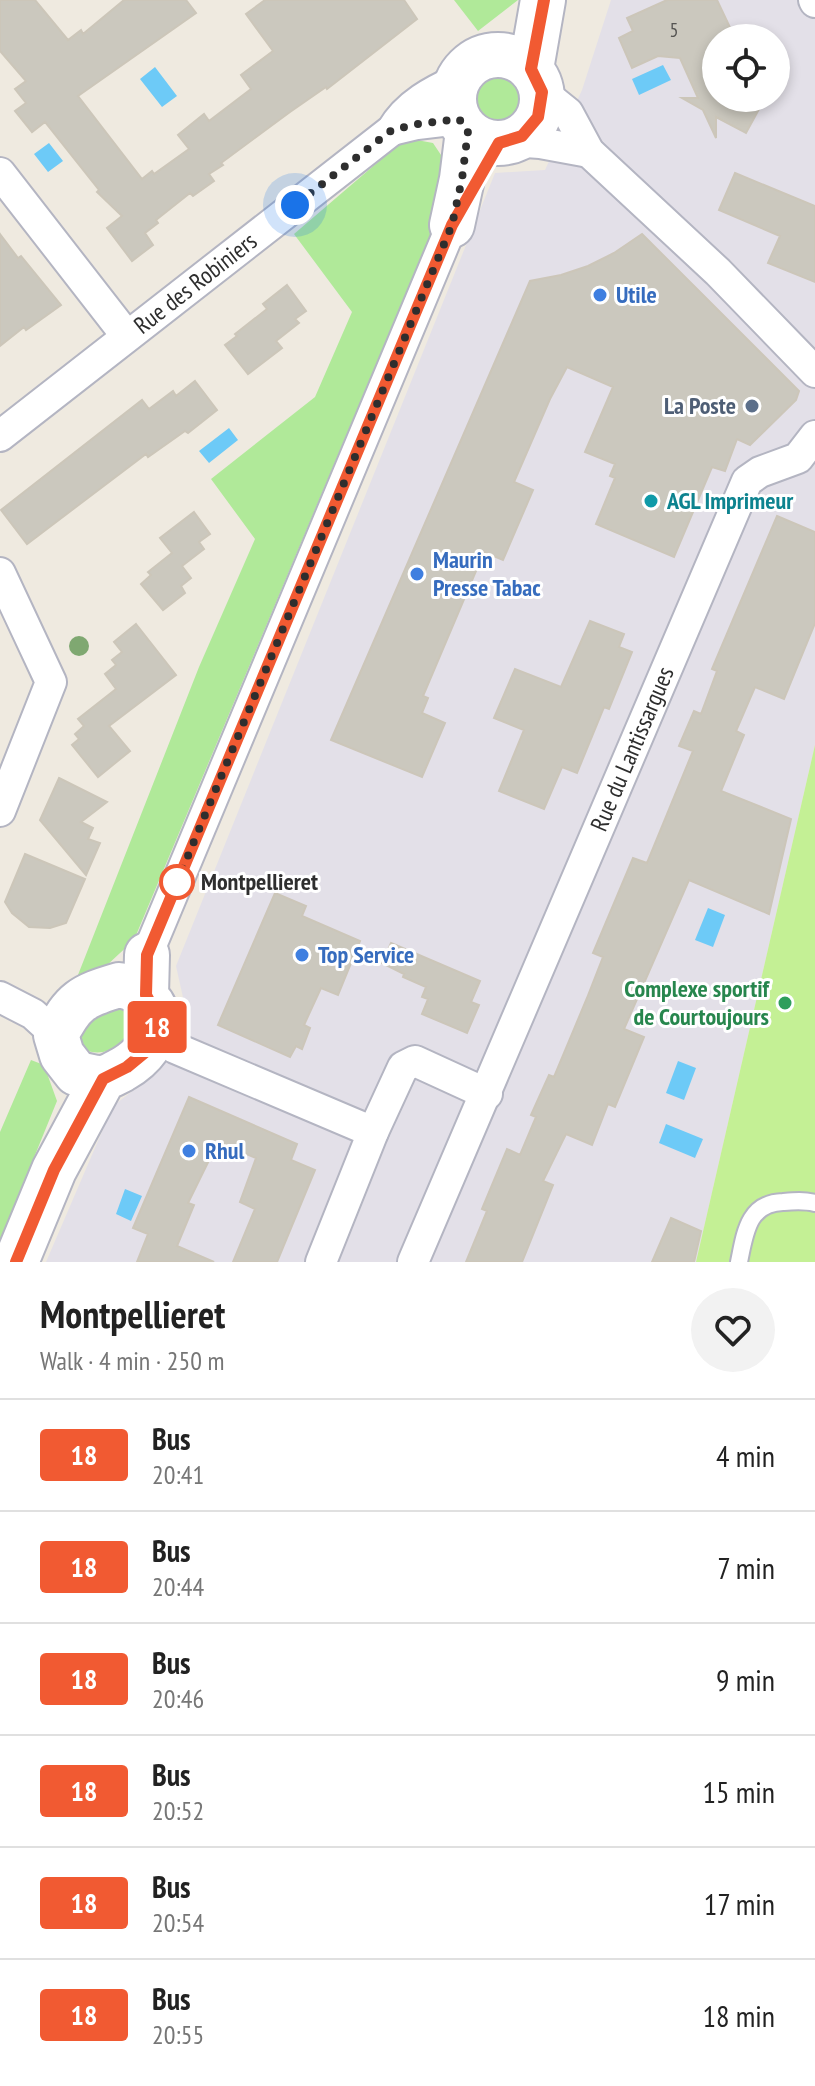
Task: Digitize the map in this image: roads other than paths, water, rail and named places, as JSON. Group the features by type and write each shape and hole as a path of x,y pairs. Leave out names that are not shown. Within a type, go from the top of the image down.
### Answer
{"street":[{"path":"479,122 532,128 538,117 525,72 543,0"},
{"path":"3,998 35,1007 76,1049 127,1067 452,225 479,122 477,61 525,72 568,113 589,152 718,272 815,372"},
{"name":"Rue des Robiniers","path":"0,436 392,130 400,116 430,93 479,122"},
{"path":"479,122 540,143 589,152"},
{"path":"0,173 126,335"},
{"name":"Rue du Lantissargues","path":"413,1262 747,481 760,472 798,458 815,436"},
{"path":"0,573 51,682 0,811"},
{"path":"16,1262 54,1170 70,1111 76,1049 93,993 149,1010 373,1132"},
{"path":"321,1262 373,1132 403,1067 415,1061 487,1094"}],"lane":[{"path":"739,1262 751,1217 760,1207 771,1202 805,1200 815,1203"}],"water":[{"path":"663,65 671,80 639,95 632,79"},
{"path":"155,67 177,96 162,107 140,79"},
{"path":"49,143 63,161 48,172 34,154"},
{"path":"229,428 238,440 209,463 199,451"},
{"path":"708,908 725,915 713,947 695,940"},
{"path":"678,1061 696,1068 684,1100 666,1093"},
{"path":"666,1124 703,1139 695,1158 659,1143"},
{"path":"125,1189 142,1196 131,1221 116,1214"}],"place":[{"name":"Utile","path":"600,295"},
{"name":"La Poste","path":"752,406"},
{"name":"AGL Imprimeur","path":"651,501"},
{"name":"Maurin Presse Tabac","path":"417,574"},
{"name":"Montpellieret","path":"177,882"},
{"name":"Top Service","path":"302,955"},
{"name":"Complexe sportif de Courtoujours","path":"785,1003"},
{"name":"Rhul","path":"189,1151"}]}
